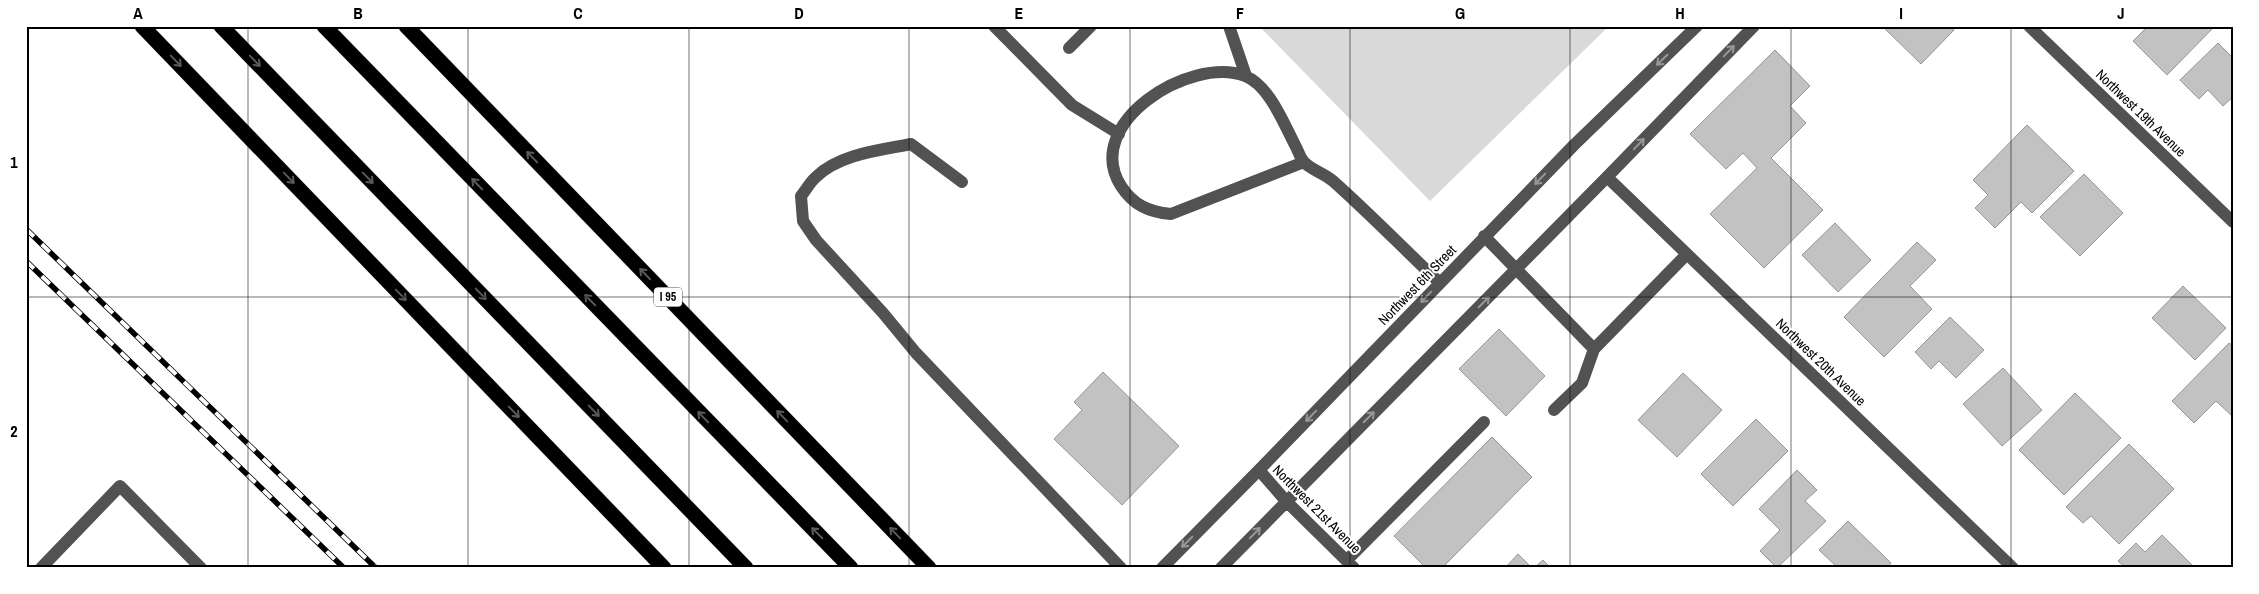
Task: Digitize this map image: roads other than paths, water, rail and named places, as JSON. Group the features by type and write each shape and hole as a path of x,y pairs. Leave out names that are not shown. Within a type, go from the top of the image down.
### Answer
{"highway":[{"path":"142,26 664,568"},
{"path":"221,26 746,568"},
{"path":"324,26 851,568"},
{"name":"I 95","path":"406,26 929,568"}],"street":[{"path":"994,26 1072,105 1119,134"},
{"path":"1070,48 1091,26"},
{"path":"1229,26 1246,76"},
{"name":"Northwest 6th Street","path":"1162,568 1574,144 1697,26"},
{"path":"1221,568 1608,177 1754,26"},
{"name":"Northwest 19th Avenue","path":"2029,26 2233,222"},
{"path":"1304,162 1171,214 1153,212 1138,205 1126,194 1117,180 1112,164 1112,147 1132,112 1158,91 1187,77 1214,71 1246,76 1268,94 1304,162 1331,179 1440,283"},
{"path":"962,182 911,144 875,151 841,161 816,176 801,196 803,221 816,240 883,313 916,354 1121,568"},
{"name":"Northwest 20th Avenue","path":"1608,177 2014,568"},
{"path":"1484,236 1594,349"},
{"path":"1554,410 1582,383 1594,349 1687,254"},
{"path":"1351,564 1484,422"},
{"name":"Northwest 21st Avenue","path":"1259,470 1286,501 1351,564"},
{"path":"41,568 120,486 201,568"}],"railway":[{"path":"26,229 376,568"},
{"path":"26,261 344,568"}]}
